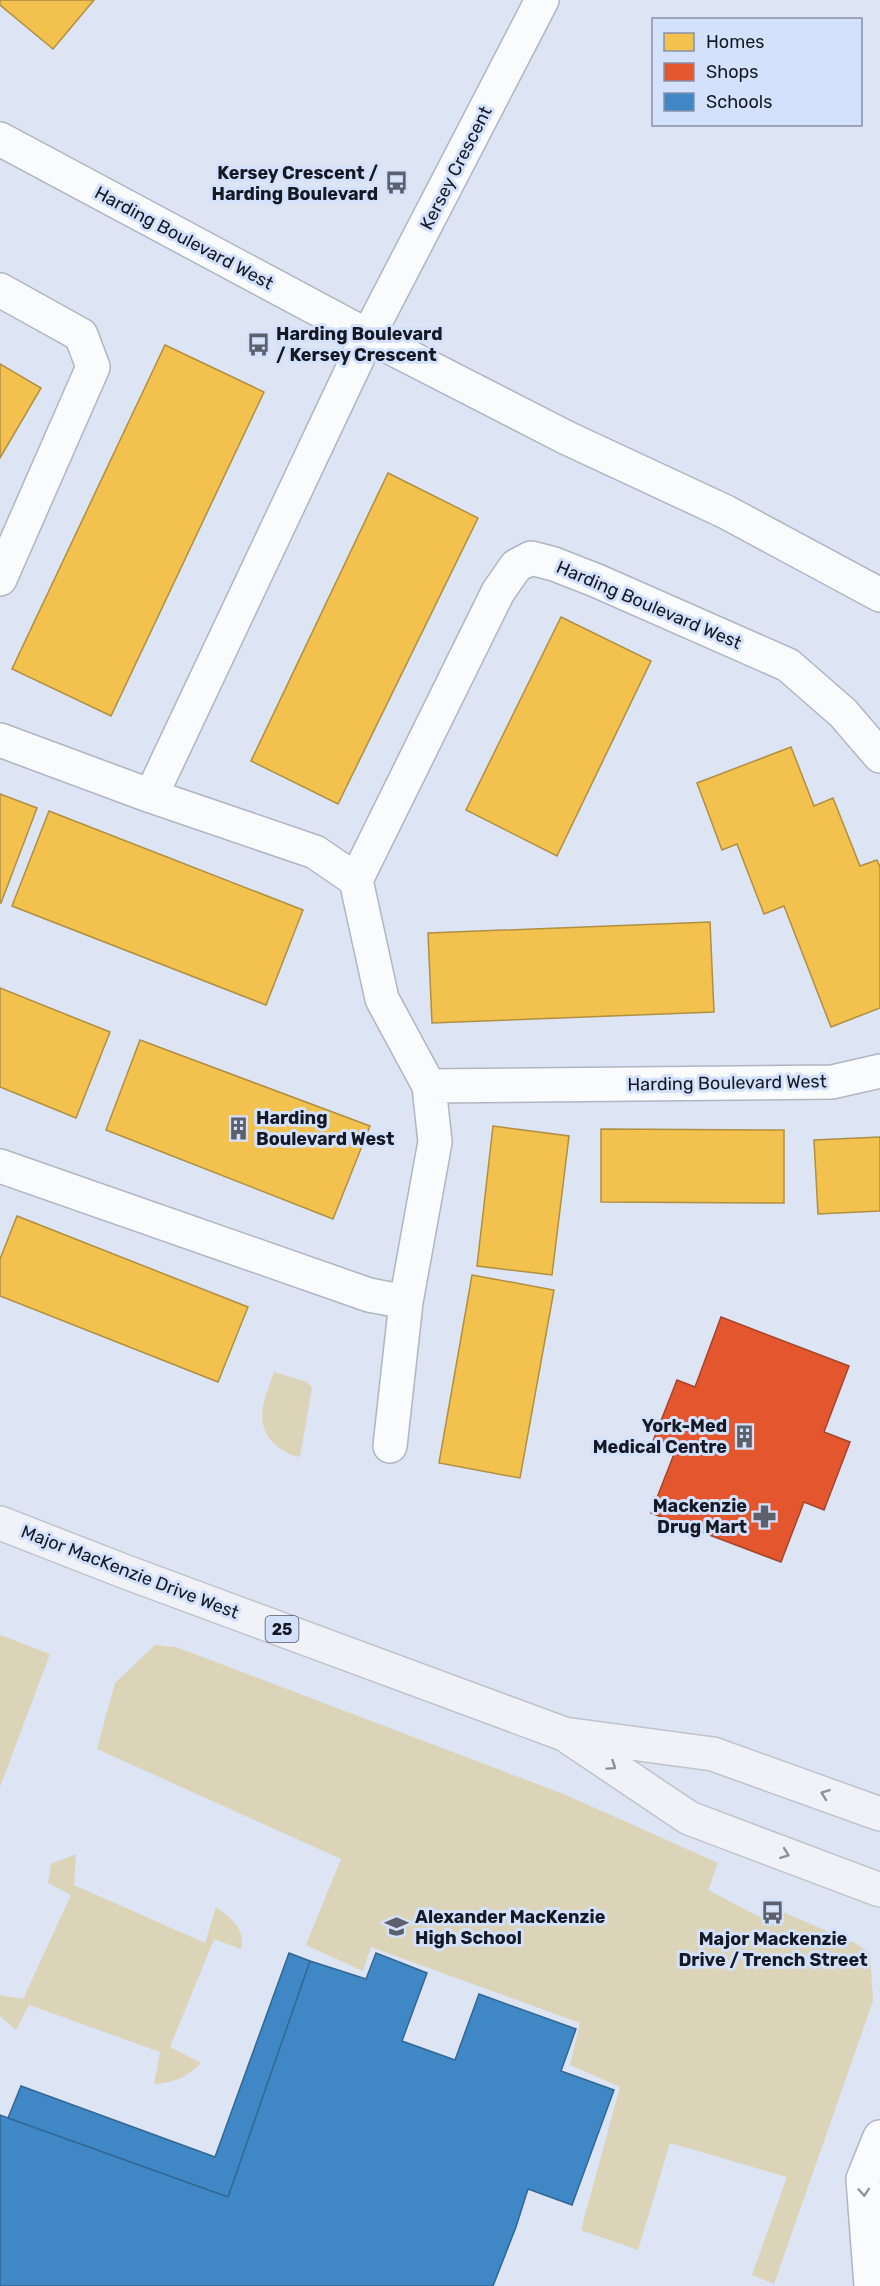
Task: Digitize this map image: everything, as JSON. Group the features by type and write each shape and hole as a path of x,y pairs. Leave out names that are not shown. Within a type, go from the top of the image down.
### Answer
{"main road":[{"name":"Major MacKenzie Drive West","path":"0,1523 564,1734 712,1754 880,1814"},
{"name":"Major MacKenzie Drive West","path":"564,1734 689,1818 880,1890"}],"street":[{"name":"Kersey Crescent","path":"368,336 542,0"},
{"name":"Harding Boulevard West","path":"0,139 368,336 567,438 726,512 880,595"},
{"path":"0,290 81,335 93,367 0,579"},
{"path":"151,796 368,336"},
{"name":"Harding Boulevard West","path":"356,880 498,592 516,566 531,558 554,564 595,580 788,665 843,713 880,756"},
{"path":"0,740 151,796 315,852 356,880 382,999 429,1086 435,1142 406,1302 390,1446"},
{"name":"Harding Boulevard West","path":"429,1086 832,1082 880,1071"},
{"path":"0,1167 369,1295 406,1302"},
{"path":"873,2286 863,2179 880,2137"},
{"path":"873,2286 880,2276"}],"shaded area":[{"path":"274,1372 307,1382 312,1388 300,1457 288,1454 278,1447 270,1439 262,1421 264,1402"},
{"path":"0,1635 50,1654 0,1787"},
{"path":"155,1645 176,1647 566,1795 718,1863 708,1890 773,1924 778,1910 855,1943 870,1953 873,2001 774,2284 752,2275 787,2177 670,2143 638,2250 581,2230 620,2087 570,2065 580,2023 371,1947 363,1971 306,1945 341,1859 97,1749 115,1683"},
{"path":"76,1854 74,1885 205,1943 216,1907 232,1920 239,1930 241,1949 214,1939 170,2047 201,2063 180,2078 154,2084 160,2052 29,2005 16,2030 0,2016 0,1995 23,1999 71,1895 48,1883 51,1864"}],"building: Homes":[{"path":"0,0 94,0 53,49 0,5"},
{"path":"165,345 264,392 111,716 12,669"},
{"path":"0,364 41,388 0,458"},
{"path":"388,473 478,518 338,804 251,761"},
{"path":"561,617 651,661 557,856 466,810"},
{"path":"791,747 814,806 833,798 860,866 877,860 880,867 880,1008 831,1027 784,906 764,914 737,844 722,850 697,783"},
{"path":"0,794 37,808 1,903 0,903"},
{"path":"49,811 303,910 266,1005 12,906"},
{"path":"710,922 714,1012 432,1023 428,933"},
{"path":"0,988 110,1032 76,1118 0,1087"},
{"name":"Harding Boulevard West","path":"140,1040 370,1126 333,1219 106,1130"},
{"path":"493,1126 569,1136 552,1275 477,1266"},
{"path":"601,1129 784,1130 784,1203 601,1202"},
{"path":"880,1137 880,1211 818,1214 814,1140"},
{"path":"17,1216 248,1307 218,1382 0,1296 0,1259"},
{"path":"472,1275 554,1290 520,1478 439,1463"}],"building: Shops":[{"name":"York-Med Medical Centre","path":"721,1317 849,1366 824,1432 850,1442 824,1510 804,1502 781,1562 651,1513 676,1449 653,1441 677,1380 695,1387"}],"building: Schools":[{"path":"289,1953 310,1961 228,2197 8,2118 21,2086 215,2157"},
{"path":"376,1953 427,1973 402,2041 455,2060 479,1994 576,2029 561,2071 614,2090 572,2205 528,2189 493,2286 0,2286 0,2115 228,2197 310,1961 366,1979"}],"place":[{"name":"Kersey Crescent / Harding Boulevard","path":"396,183"},
{"name":"Harding Boulevard / Kersey Crescent","path":"258,344"},
{"name":"Harding Boulevard West","path":"238,1128"},
{"name":"York-Med Medical Centre","path":"745,1436"},
{"name":"Mackenzie Drug Mart","path":"765,1516"},
{"name":"Major Mackenzie Drive / Trench Street","path":"773,1913"},
{"name":"Alexander MacKenzie High School","path":"397,1927"}]}
